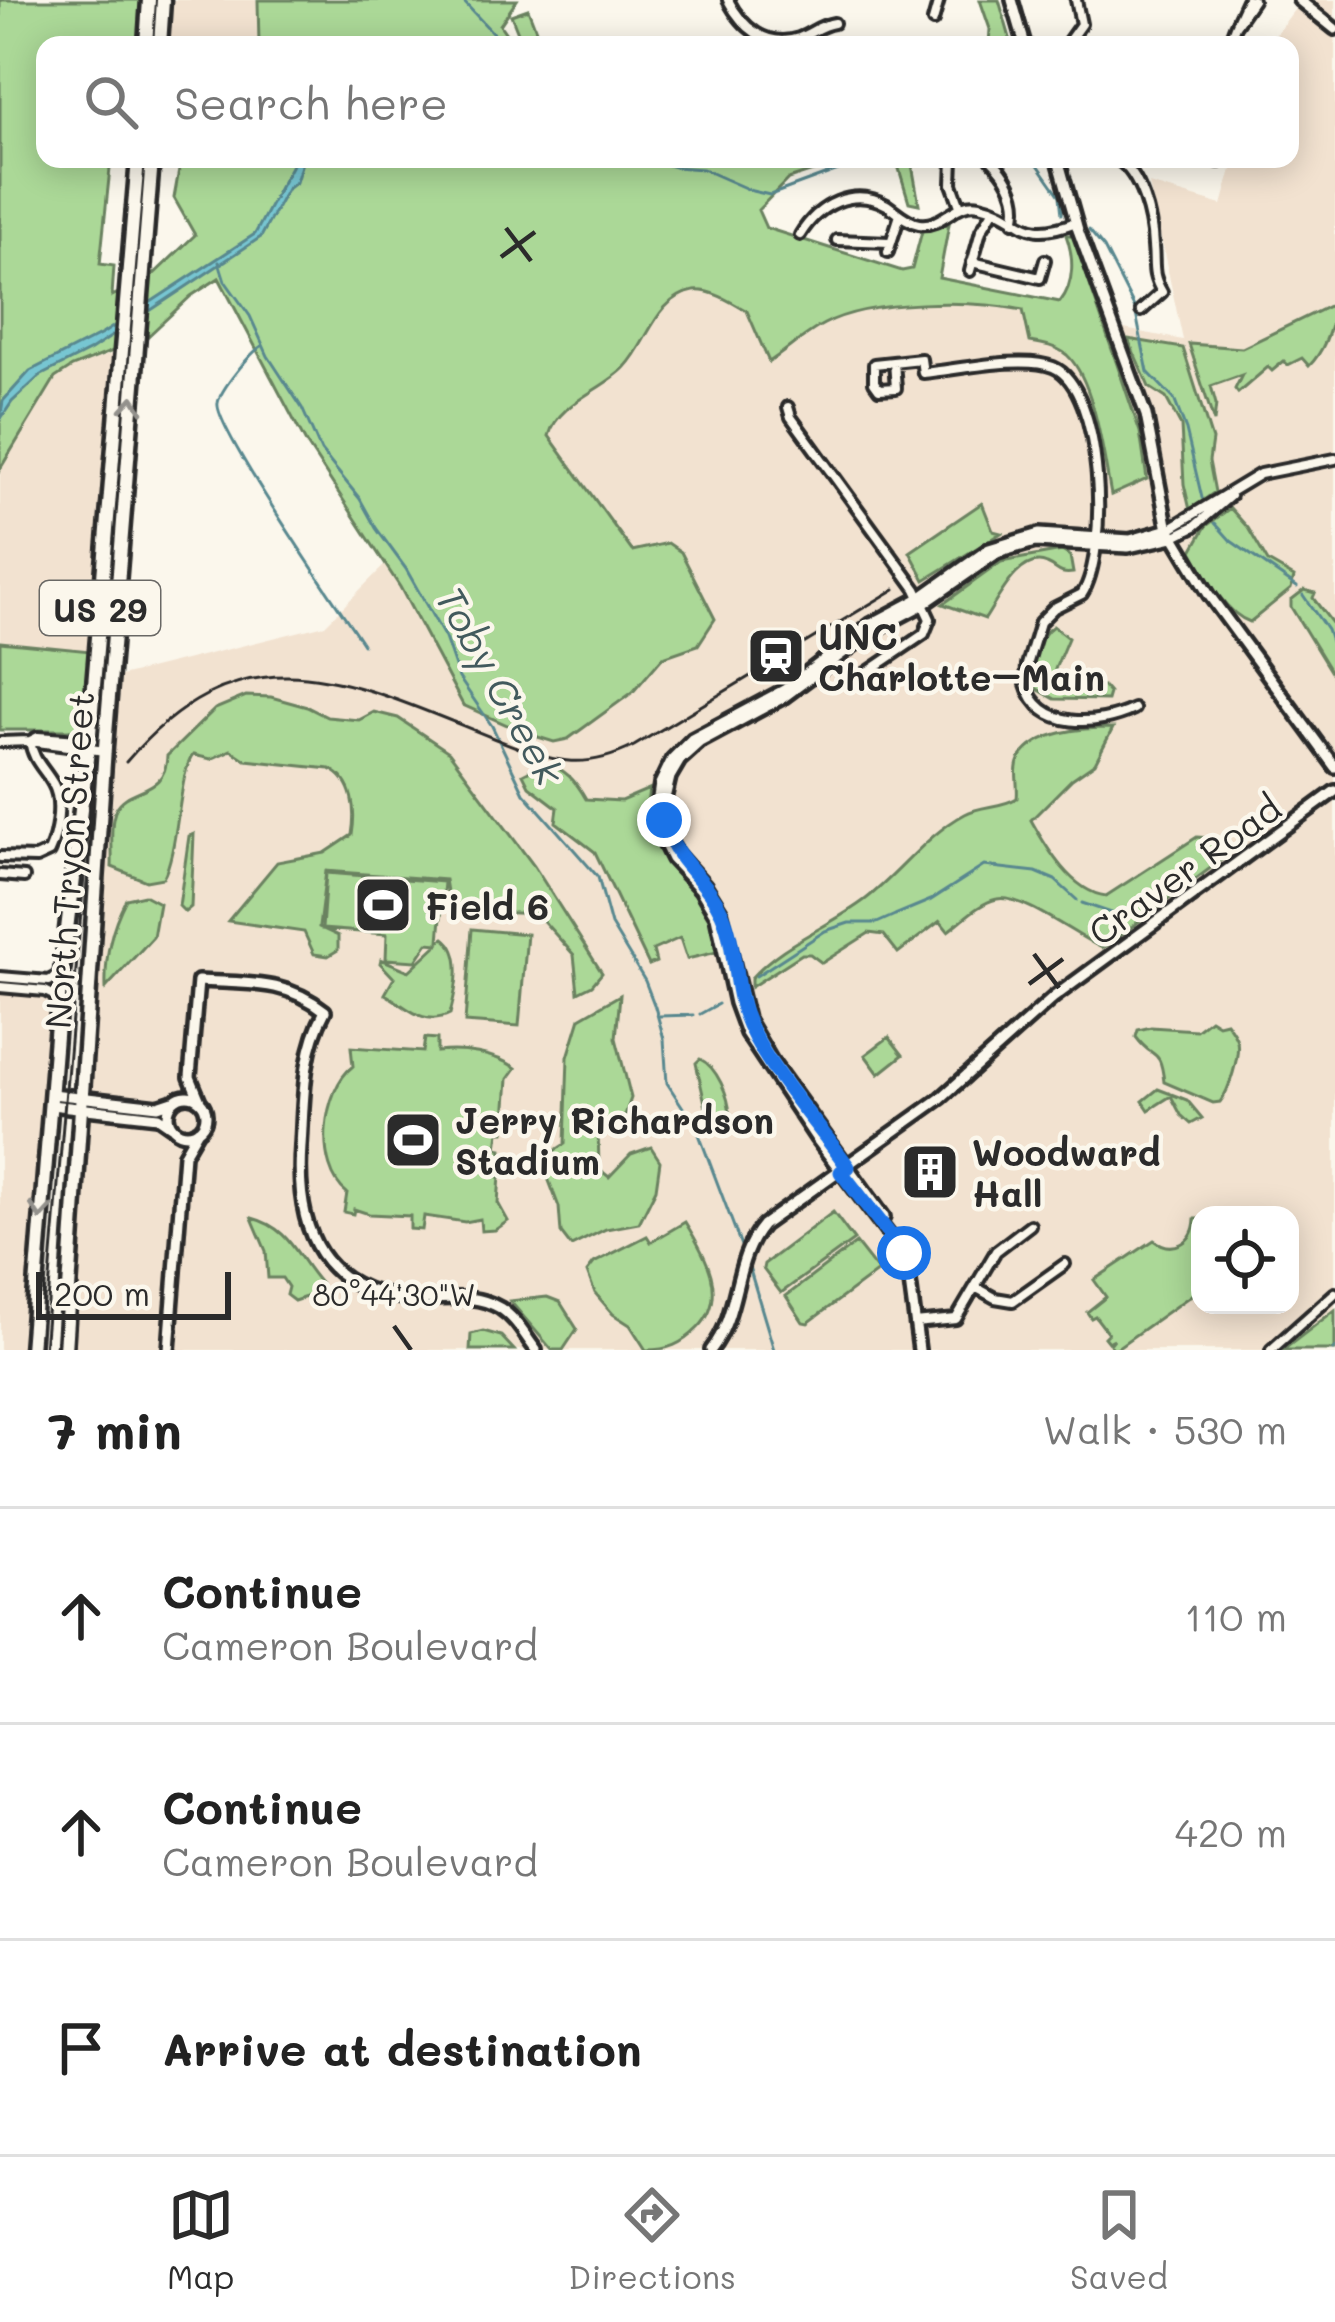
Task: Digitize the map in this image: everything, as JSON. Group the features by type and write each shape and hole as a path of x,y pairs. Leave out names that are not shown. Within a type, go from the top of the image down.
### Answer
{"main road":[{"path":"155,36 163,0"},
{"path":"148,3 152,36"},
{"name":"North Tryon Street","path":"31,1350 59,998 89,745 126,290 144,168"},
{"name":"North Tryon Street","path":"65,1350 146,227 145,168"}],"street":[{"path":"728,0 740,21 761,36"},
{"path":"933,21 939,0"},
{"path":"1012,0 1022,36"},
{"path":"1072,36 1081,24 1076,0"},
{"path":"1231,36 1250,0"},
{"path":"1299,0 1335,29"},
{"path":"806,36 835,23"},
{"path":"953,168 952,184 960,206"},
{"path":"998,168 1010,183 1017,209 1014,222"},
{"path":"1061,168 1146,415 1171,533 1209,595 1335,767"},
{"path":"1129,168 1138,185 1154,245 1152,270 1162,292 1141,310"},
{"path":"800,235 817,212 849,197 876,200 914,223 932,224 960,206 978,204 1041,232 1076,223"},
{"path":"993,211 981,231 971,267 1040,278 1046,260"},
{"path":"837,240 889,247 900,214"},
{"path":"894,362 922,359 923,373 1035,362 1066,375 1077,391 1091,432 1097,542 1086,590 1051,610 1038,625 1027,665 1027,687 1044,711 1074,721 1106,720 1134,709"},
{"path":"788,407 922,601 930,623 925,634 853,682"},
{"path":"921,1350 912,1256 844,1169 757,1037 743,1008 723,915 705,885 676,853 664,823 667,783 687,752 984,559 1045,541 1136,547 1195,526 1235,490 1276,469 1335,459"},
{"path":"0,742 30,742 38,736 105,746"},
{"path":"0,856 40,857 49,852 54,840 57,793 33,759 30,742"},
{"name":"Craver Road","path":"711,1350 729,1323 745,1254 768,1220 967,1078 1010,1033 1054,997 1335,791"},
{"path":"0,875 24,877"},
{"path":"0,977 49,981 62,973"},
{"path":"169,1350 184,1154 206,1114 190,1077 198,981 284,987 325,1011 307,1059 298,1189 307,1228 328,1262 353,1282 380,1294 489,1303 510,1316 536,1350"},
{"path":"0,987 45,991 59,998"},
{"path":"184,1154 167,1113 190,1077"},
{"path":"83,1105 161,1106 186,1095 200,1100"},
{"path":"51,1100 155,1117 185,1134 198,1130"},
{"path":"917,1323 954,1320 995,1251 1030,1225"},
{"path":"977,1288 1013,1301 1065,1264"},
{"path":"1270,1350 1335,1293"}],"shaded area":[{"path":"170,0 258,0 262,12 260,36 167,36"},
{"path":"1292,0 1335,0 1335,1350 70,1350 117,677 325,625 586,363 766,228 902,271 1094,314 1124,329 1183,340 1149,184 1222,205 1232,168 1299,168 1299,36 1275,36 1297,6"},
{"path":"114,353 91,651 0,642 0,469 52,381 72,367"},
{"path":"0,989 44,992 53,1002 23,1350 0,1350"}],"green space":[{"path":"0,0 141,0 139,36 36,36 36,168 110,168 100,264 114,266 112,296 151,277 195,235 174,198 179,168 822,168 788,179 758,210 766,228 902,271 912,269 922,231 949,224 939,278 1060,302 1072,270 1066,235 1073,235 1140,432 1147,479 1111,495 1085,383 1067,355 1030,342 1023,310 950,303 868,310 824,324 769,362 747,311 708,292 681,295 661,312 625,367 571,405 549,436 632,551 668,543 681,552 715,619 698,645 663,657 633,692 568,739 554,742 463,705 400,587 306,443 219,278 191,296 146,338 55,378 0,469"},
{"path":"258,0 517,0 500,25 508,36 259,36"},
{"path":"980,0 999,0 1009,36 990,36"},
{"path":"528,9 538,36 519,36 511,15"},
{"path":"899,168 913,168 919,204 909,202"},
{"path":"1331,305 1335,312 1328,334 1309,366 1302,358 1288,365 1284,361 1272,371 1268,367 1238,393 1235,389 1242,375 1211,386 1214,422 1189,344 1242,348"},
{"path":"1128,339 1183,348 1212,440 1209,461 1215,492 1190,510 1181,426 1166,398 1149,387"},
{"path":"982,503 993,531 1001,533 925,580 910,552"},
{"path":"1230,508 1268,562 1294,577 1291,589 1250,622 1224,602 1192,551 1206,526"},
{"path":"1062,551 1070,556 1073,573 1037,562 1027,565 985,619 943,604 1001,562"},
{"path":"1304,590 1315,593 1313,598 1335,627 1335,679 1291,607 1291,600"},
{"path":"1053,626 1068,638 1055,669 1057,675 1103,686 1109,693 1107,700 1055,699 1032,686 1036,653"},
{"path":"0,642 91,651 84,730 0,730"},
{"path":"246,696 271,697 327,717 359,720 374,712 398,718 449,752 534,866 602,973 578,992 574,955 537,914 471,911 451,915 445,880 326,871 319,927 338,936 338,950 328,956 314,954 304,932 228,921 277,862 325,853 352,835 352,798 344,781 330,769 246,760 231,750 211,759 193,755 163,878 146,881 112,867 113,822 122,801 154,784 165,769 167,756 215,709"},
{"path":"1113,728 1095,763 1031,820 1061,867 1082,886 1106,896 1197,837 1209,838 1224,858 1118,937 1102,948 1034,909 997,899 948,931 940,921 898,953 884,935 869,933 822,963 802,954 751,987 751,978 764,965 866,899 951,823 971,811 1017,798 1017,767 1028,749 1062,732"},
{"path":"544,763 569,776 586,799 621,801 649,789 650,829 709,914 717,952 687,959 680,938 653,950 656,962 649,965 595,852 556,822 558,808 529,786 523,774"},
{"path":"194,834 191,907 185,912 179,906 189,836"},
{"name":"Field 6","path":"326,873 444,882 439,941 444,938 451,945 457,963 450,1014 424,1017 385,994 394,978 381,959 409,971 438,944 428,943 416,961 386,959 387,934 322,929"},
{"path":"144,895 159,903 153,937 106,988 116,921 126,899"},
{"name":"Field 6","path":"472,929 527,934 519,1026 465,1022"},
{"path":"620,995 616,1038 631,1098 624,1118 598,1125 599,1169 609,1177 631,1154 651,1147 660,1161 656,1189 639,1223 606,1229 571,1246 561,1233 559,1207 543,1165 545,1157 565,1144 568,1057 580,1018"},
{"path":"1210,1019 1226,1022 1237,1047 1227,1090 1220,1102 1213,1103 1164,1082 1158,1058 1136,1037 1138,1030 1151,1027 1196,1030"},
{"path":"889,1037 903,1055 879,1074 865,1055"},
{"name":"Jerry Richardson Stadium","path":"425,1038 437,1039 437,1052 478,1053 516,1068 508,1079 504,1132 499,1132 497,1148 502,1149 498,1203 508,1221 495,1230 481,1231 480,1219 465,1222 424,1216 422,1230 410,1229 410,1216 344,1212 347,1193 330,1166 326,1129 334,1092 353,1066 351,1047 423,1052"},
{"path":"700,1059 717,1075 727,1099 730,1115 719,1125 709,1121 696,1063"},
{"path":"1158,1089 1187,1100 1202,1118 1191,1124 1171,1096 1149,1110 1143,1101"},
{"path":"833,1212 854,1240 781,1293 764,1264"},
{"path":"252,1218 284,1236 320,1283 313,1285 309,1296 294,1301 286,1295 288,1287 282,1278 268,1278 266,1251"},
{"path":"685,1222 711,1275 712,1302 707,1316 686,1339 668,1348 646,1350 630,1325 595,1293 587,1272 594,1263 647,1236 651,1242"},
{"path":"1191,1234 1191,1295 1114,1350 1110,1344 1114,1339 1108,1342 1104,1337 1108,1333 1087,1312 1106,1297 1094,1280 1154,1240 1175,1246"},
{"path":"856,1243 878,1271 808,1323 803,1322 786,1296"},
{"path":"547,1297 560,1302 577,1329 563,1350 552,1350 510,1301"},
{"path":"1335,1310 1335,1350 1283,1350"},
{"path":"483,1331 501,1336 514,1350 470,1350 471,1334"}],"water":[{"path":"290,168 300,168 261,237 91,350 40,376 0,420 3,401 30,371 102,334 255,234"}],"waterway":[{"path":"462,0 496,36"},
{"path":"688,168 770,195 844,168"},
{"path":"1040,168 1060,196 1062,214"},
{"path":"1089,230 1104,248 1135,309 1148,372 1174,399 1202,498"},
{"name":"Toby Creek","path":"219,262 225,281 302,408 321,451 406,569 445,638 459,678 492,726 524,793 598,877 611,925 655,1007 664,1039 667,1083 697,1129 743,1251"},
{"path":"263,345 224,390 218,403 222,419 256,481 363,644"},
{"path":"1215,523 1231,541 1297,587"},
{"path":"1303,595 1327,630 1335,653"},
{"path":"756,976 825,931 849,923 877,923 931,900 984,866 1036,872 1055,880 1077,900"},
{"path":"1082,903 1126,918"},
{"path":"700,1014 718,1004"},
{"path":"659,1016 693,1015"},
{"name":"Toby Creek","path":"747,1260 774,1350"}],"tram line":[{"path":"126,762 170,719 213,692 257,678 300,676 392,698 547,757 596,760 634,746 895,589"},
{"path":"44,1350 86,852"}],"place":[{"name":"UNC Charlotte–Main","path":"776,656"},
{"name":"Field 6","path":"383,905"},
{"name":"Jerry Richardson Stadium","path":"413,1140"},
{"name":"Woodward Hall","path":"930,1172"}],"route":[{"path":"664,820 676,853 713,895 723,915 745,1013 760,1045 848,1167 841,1172 904,1253"}]}
